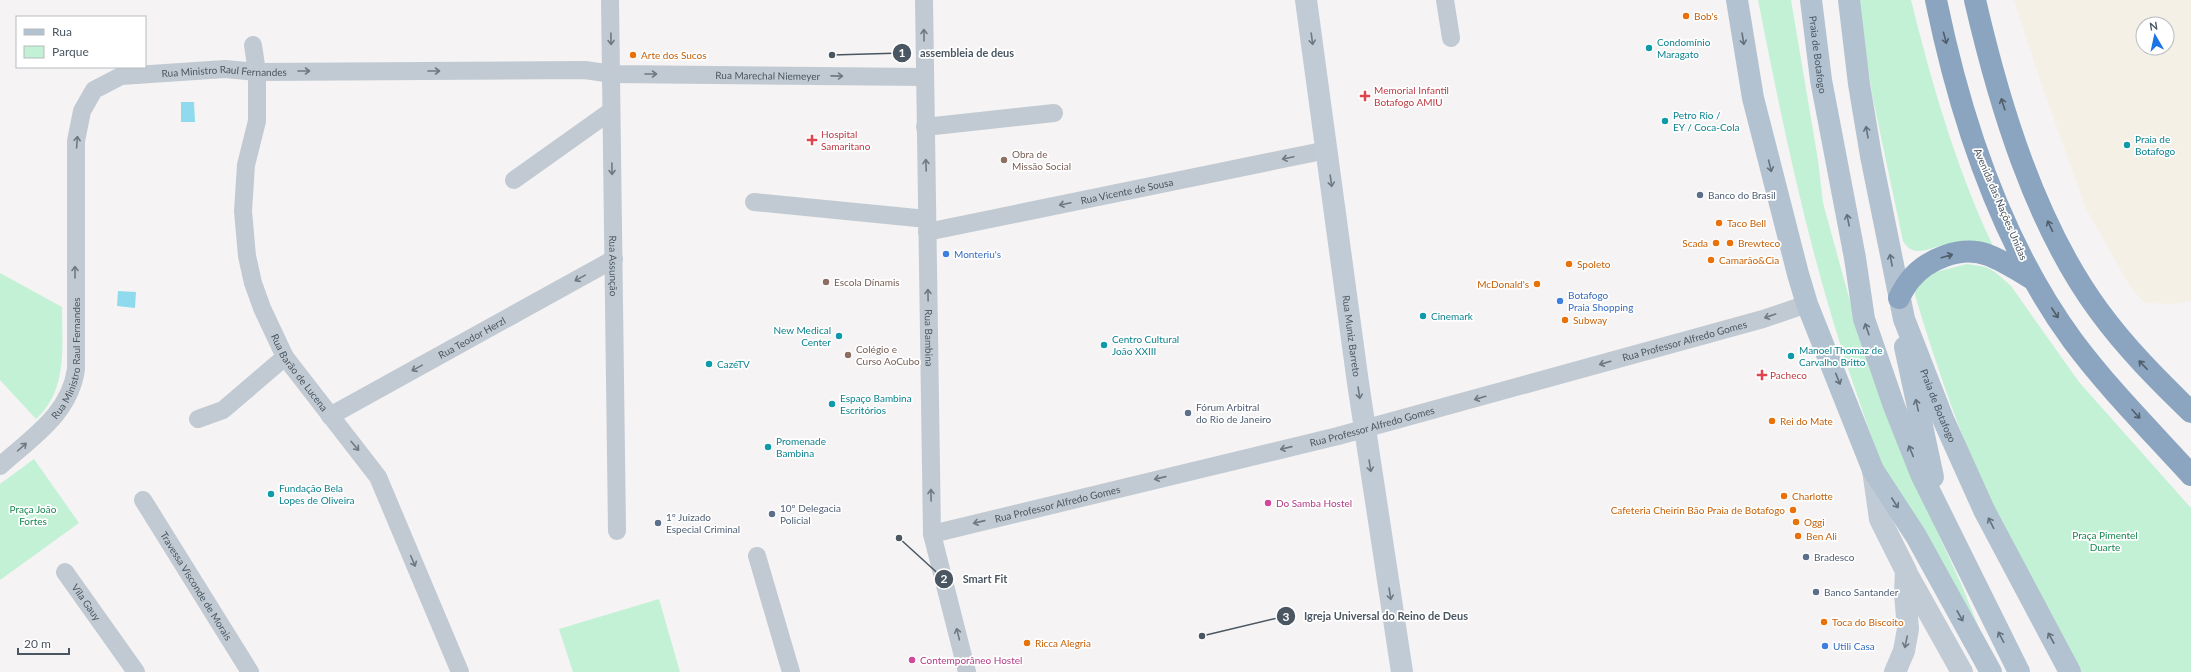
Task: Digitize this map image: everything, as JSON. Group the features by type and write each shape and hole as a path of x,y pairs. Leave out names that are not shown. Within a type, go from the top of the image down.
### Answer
{"highway":[{"name":"Avenida das Nações Unidas","path":"1936,0 1956,81 1976,147 2005,219 2034,280 2073,340 2097,371 2191,475"},
{"path":"1976,0 1988,58 2018,149 2049,225 2068,260 2099,310 2131,351 2191,412"},
{"path":"1902,308 1910,280 1923,267 1950,254 1968,252 1986,254 2004,262 2034,280"}],"main road":[{"name":"Rua Muniz Barreto","path":"1306,0 1364,427 1402,672"},
{"path":"1737,0 1753,98 1807,304 1873,470 1916,536 1991,672"},
{"name":"Praia de Botafogo","path":"1811,0 1821,80 1855,258 1864,319 1894,406 1921,474 1944,525 2019,672"},
{"name":"Praia de Botafogo","path":"1850,0 1859,84 1902,308 1943,419 1984,510 2070,672"},
{"path":"1902,308 1905,354 1944,525"},
{"path":"1873,470 1880,518 1906,571 1962,672"},
{"path":"1895,672 1904,651 1908,629 1905,593 1906,571"}],"street":[{"name":"Rua Assunção","path":"610,0 617,531"},
{"name":"Rua Bambina","path":"924,0 932,534 967,672"},
{"path":"1445,0 1451,38"},
{"name":"Rua Barão de Lucena","path":"253,45 257,72 256,121 246,165 244,188 244,234 253,283 265,315 285,356 330,416 363,456 378,478 460,672"},
{"name":"Rua Ministro Raul Fernandes","path":"0,466 44,427 66,401 74,380 76,140 82,111 94,90 121,76 224,69 257,72 585,70 612,74"},
{"name":"Rua Marechal Niemeyer","path":"612,74 924,78"},
{"path":"514,180 611,111"},
{"path":"925,127 1054,113"},
{"name":"Rua Vicente de Sousa","path":"754,202 927,226 1327,150"},
{"name":"Rua Teodor Herzl","path":"330,416 614,259"},
{"name":"Rua Professor Alfredo Gomes","path":"932,534 1338,436 1364,427 1438,409 1710,334 1807,304"},
{"path":"198,419 223,410 285,356"},
{"name":"Travessa Visconde de Morais","path":"143,500 250,672"},
{"path":"758,556 791,672"},
{"name":"Vila Gauy","path":"65,572 136,672"}],"green space":[{"path":"1758,0 1791,0 1818,160 1823,203 1862,345 1916,485 1962,586 1983,638 1908,519 1892,488 1875,446 1839,341 1812,245 1778,99"},
{"path":"1857,0 1911,0 1927,63 1956,156 1993,246 1950,244 1918,251 1907,247 1903,241 1873,99"},
{"name":"Praça Pimentel Duarte","path":"1967,264 1986,267 1995,272 2011,286 2079,382 2191,508 2191,672 2079,672 2037,597 1998,521 1971,458 1936,361 1915,295 1915,289 1928,274"},
{"path":"0,273 62,307 62,352 58,381 54,395 46,408 36,419 0,380"},
{"name":"Praça João Fortes","path":"34,459 79,523 0,580 0,484"},
{"path":"659,599 680,672 573,672 559,629"}],"sand":[{"name":"Praia de Botafogo","path":"2014,0 2191,0 2191,301 2172,304 2145,303 2131,288 2086,209 2040,80"}],"water":[{"path":"181,102 194,102 195,122 181,122"},
{"path":"118,291 136,292 135,308 117,306"}],"place":[{"name":"Bob's","path":"1686,16"},
{"name":"Condomínio Maragato","path":"1649,48"},
{"name":"Arte dos Sucos","path":"633,55"},
{"name":"assembleia de deus","path":"832,55"},
{"name":"Memorial Infantil Botafogo AMIU","path":"1365,96"},
{"name":"Petro Rio / EY / Coca-Cola","path":"1665,121"},
{"name":"Hospital Samaritano","path":"812,140"},
{"name":"Praia de Botafogo","path":"2127,145"},
{"name":"Obra de Missão Social","path":"1004,160"},
{"name":"Banco do Brasil","path":"1700,195"},
{"name":"Taco Bell","path":"1719,223"},
{"name":"Scada","path":"1716,243"},
{"name":"Brewteco","path":"1730,243"},
{"name":"Monteriu's","path":"946,254"},
{"name":"Camarão&Cia","path":"1711,260"},
{"name":"Spoleto","path":"1569,264"},
{"name":"Escola Dínamis","path":"826,282"},
{"name":"McDonald's","path":"1537,284"},
{"name":"Botafogo Praia Shopping","path":"1560,301"},
{"name":"Cinemark","path":"1423,316"},
{"name":"Subway","path":"1565,320"},
{"name":"New Medical Center","path":"839,336"},
{"name":"Centro Cultural João XXIII","path":"1104,345"},
{"name":"Colégio e Curso AoCubo","path":"848,355"},
{"name":"Manoel Thomaz de Carvalho Britto","path":"1791,356"},
{"name":"CazéTV","path":"709,364"},
{"name":"Pacheco","path":"1762,375"},
{"name":"Espaço Bambina Escritórios","path":"832,404"},
{"name":"Fórum Arbitral do Rio de Janeiro","path":"1188,413"},
{"name":"Rei do Mate","path":"1772,421"},
{"name":"Promenade Bambina","path":"768,447"},
{"name":"Fundação Bela Lopes de Oliveira","path":"271,494"},
{"name":"Charlotte","path":"1784,496"},
{"name":"Do Samba Hostel","path":"1268,503"},
{"name":"Cafeteria Cheirin Bão Praia de Botafogo","path":"1793,510"},
{"name":"10º Delegacia Policial","path":"772,514"},
{"name":"Oggi","path":"1796,522"},
{"name":"1º Juizado Especial Criminal","path":"658,523"},
{"name":"Ben Ali","path":"1798,536"},
{"name":"Smart Fit","path":"899,538"},
{"name":"Bradesco","path":"1806,557"},
{"name":"Banco Santander","path":"1816,592"},
{"name":"Toca do Biscoito","path":"1824,622"},
{"name":"Igreja Universal do Reino de Deus","path":"1202,636"},
{"name":"Ricca Alegria","path":"1027,643"},
{"name":"Utili Casa","path":"1825,646"},
{"name":"Contemporâneo Hostel","path":"912,660"}]}
